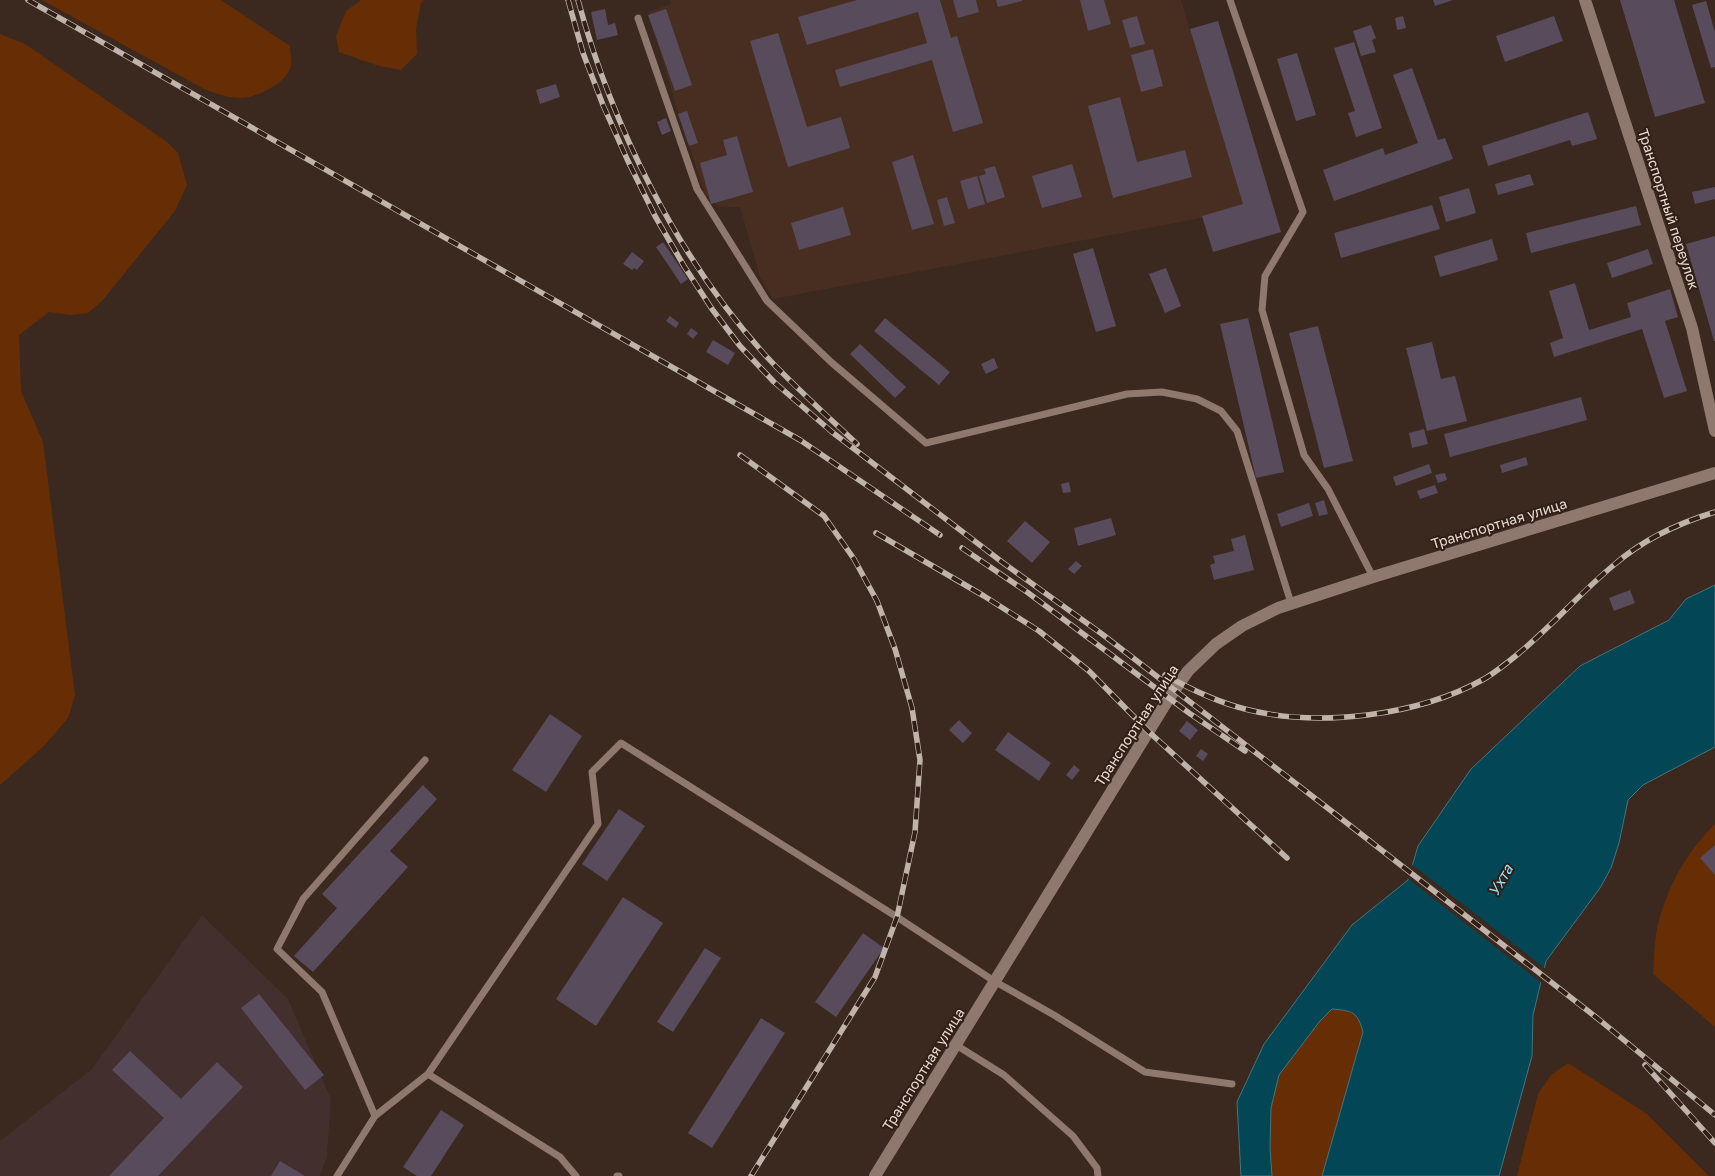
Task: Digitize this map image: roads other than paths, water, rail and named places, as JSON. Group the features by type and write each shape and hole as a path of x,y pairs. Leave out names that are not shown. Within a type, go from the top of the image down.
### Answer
{"street":[{"name":"Транспортный переулок","path":"1585,0 1692,328 1715,431"},
{"name":"Транспортная улица","path":"875,1176 1148,731 1184,676 1202,656 1229,634 1266,613 1291,603 1715,473"}],"lane":[{"path":"1230,0 1303,212 1265,276 1262,310 1304,455 1328,489 1373,577"},
{"path":"638,18 697,189 767,301 832,362 926,442 1127,394 1162,392 1197,398 1221,410 1237,431 1291,603"},
{"path":"337,1176 375,1116 428,1074 598,824 592,772 622,743 888,911 994,981 1054,1015 1145,1072 1232,1084"},
{"path":"375,1116 322,992 277,949 303,900 425,760"},
{"path":"956,1045 1004,1076 1073,1136 1097,1168 1098,1176"},
{"path":"428,1074 560,1157 576,1176"}],"water":[{"name":"Ухта","path":"1715,585 1715,747 1643,785 1628,800 1619,843 1611,868 1600,888 1546,961 1533,1015 1532,1056 1499,1176 1322,1176 1363,1032 1359,1020 1353,1013 1332,1009 1320,1021 1279,1075 1271,1108 1270,1148 1272,1176 1241,1176 1237,1102 1264,1044 1352,925 1408,880 1418,846 1471,769 1580,666 1669,620 1686,599"}],"railway":[{"path":"28,0 800,440 940,535"},
{"path":"568,0 583,53 603,105 655,216 712,309 740,346 774,382 832,432 1002,562 1102,634 1325,806 1597,1018 1715,1115"},
{"path":"578,0 609,95 629,142 651,188 703,276 733,317 765,355 857,444"},
{"path":"740,455 824,516 854,559 877,601 895,649 912,708 920,760 915,832 897,917 875,977 751,1176"},
{"path":"1165,675 1224,703 1274,715 1304,718 1335,718 1399,710 1429,702 1458,692 1484,679 1501,667 1531,643 1602,575 1626,555 1650,539 1688,521 1715,512"},
{"path":"876,533 984,596 1039,631 1089,671 1148,731 1287,858"},
{"path":"962,548 1027,592 1189,713 1245,751"},
{"path":"1645,1065 1715,1143"}]}
